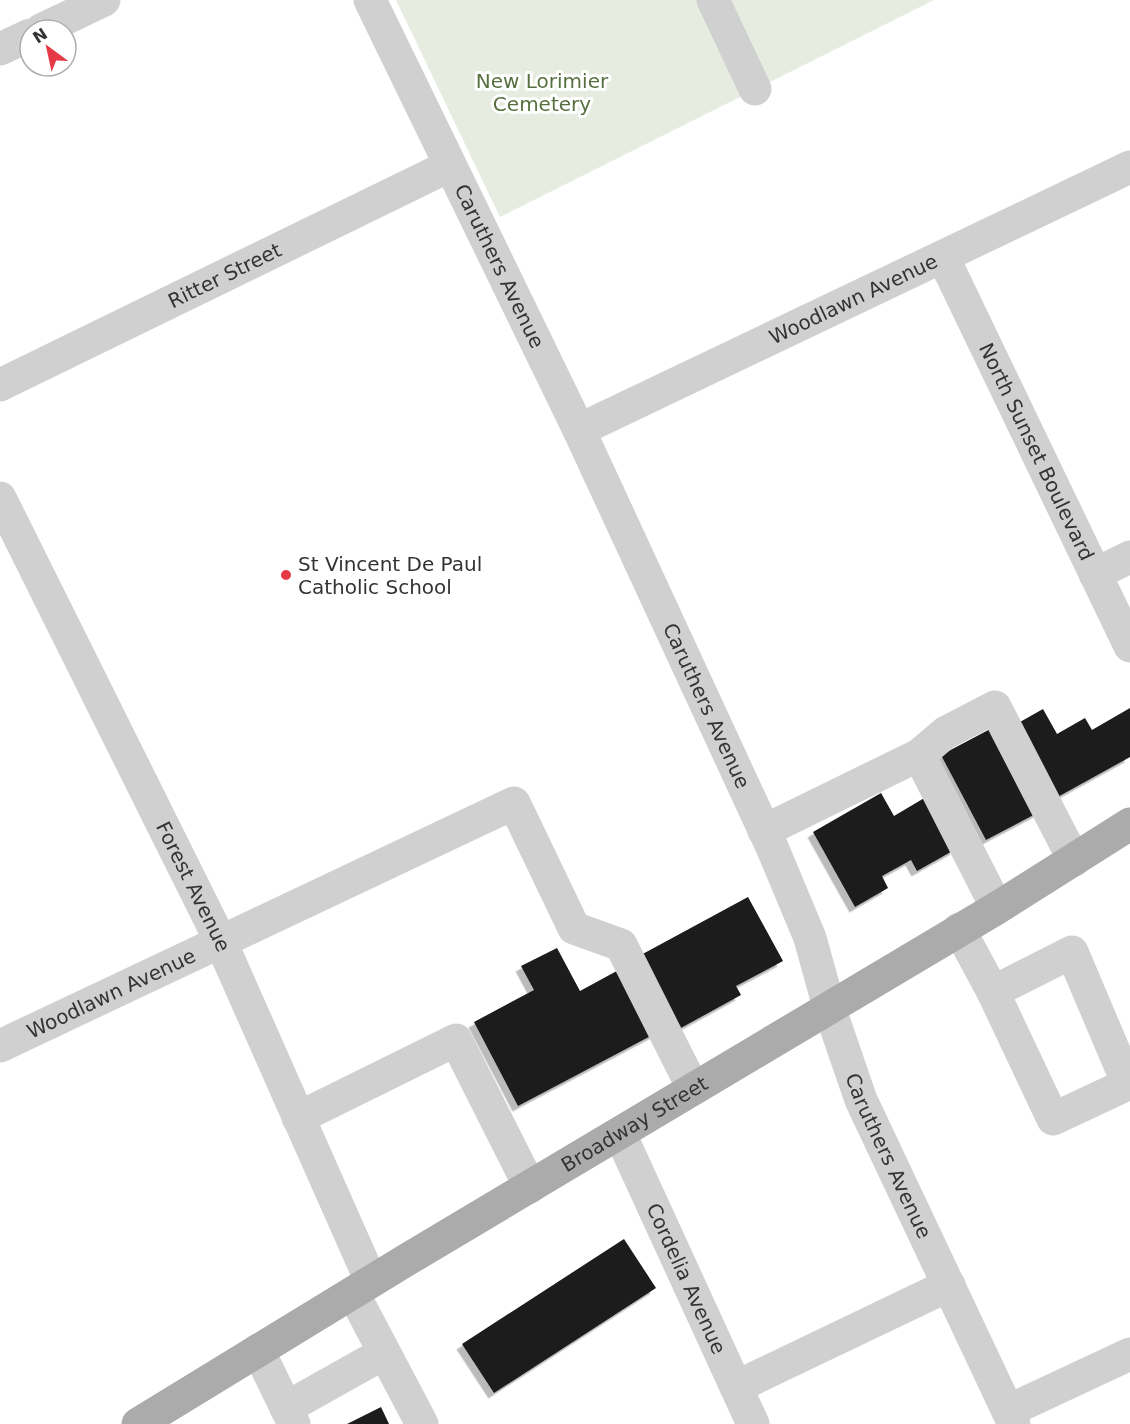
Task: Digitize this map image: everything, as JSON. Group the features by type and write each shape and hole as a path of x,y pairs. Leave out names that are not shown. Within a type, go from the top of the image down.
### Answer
{"main road":[{"name":"Broadway Street","path":"138,1424 693,1088 997,908 1130,824"}],"street":[{"path":"66,18 104,0"},
{"name":"Caruthers Avenue","path":"370,0 579,430 764,831 810,938 829,1007 861,1100 1011,1417"},
{"path":"713,0 755,89"},
{"path":"0,49 18,41"},
{"name":"Ritter Street","path":"0,385 449,166"},
{"name":"Woodlawn Avenue","path":"579,430 1130,167"},
{"name":"North Sunset Boulevard","path":"943,257 1130,646"},
{"name":"Forest Avenue","path":"0,498 220,940 298,1118 362,1287 384,1353 416,1419"},
{"path":"1095,574 1130,557"},
{"path":"764,831 919,755 945,733 995,707 1074,860"},
{"path":"919,755 997,908"},
{"name":"Woodlawn Avenue","path":"0,1046 220,940 514,803 574,928 621,945 693,1088"},
{"path":"959,930 993,992 1053,1119 1129,1084 1072,952 993,992"},
{"path":"298,1118 456,1040 530,1187"},
{"name":"Cordelia Avenue","path":"620,1134 753,1424"},
{"path":"736,1387 949,1285"},
{"path":"258,1350 290,1416 384,1353"},
{"path":"1011,1417 1130,1354"}],"green space":[{"name":"New Lorimier Cemetery","path":"396,0 934,0 500,217"}],"building":[{"path":"1130,708 1130,757 1054,799 1013,726 1043,709 1057,734 1085,718 1092,730"},
{"path":"996,726 1041,811 986,840 941,755"},
{"path":"881,793 894,816 926,797 956,849 917,871 911,860 882,876 888,888 855,907 813,832"},
{"path":"748,897 783,961 736,986 741,995 679,1029 639,956"},
{"path":"557,948 580,991 626,966 660,1031 518,1106 474,1022 534,990 521,966"},
{"path":"624,1239 656,1288 494,1393 462,1344"},
{"path":"381,1407 389,1424 347,1424"}],"place":[{"name":"St Vincent De Paul Catholic School","path":"286,575"}]}
